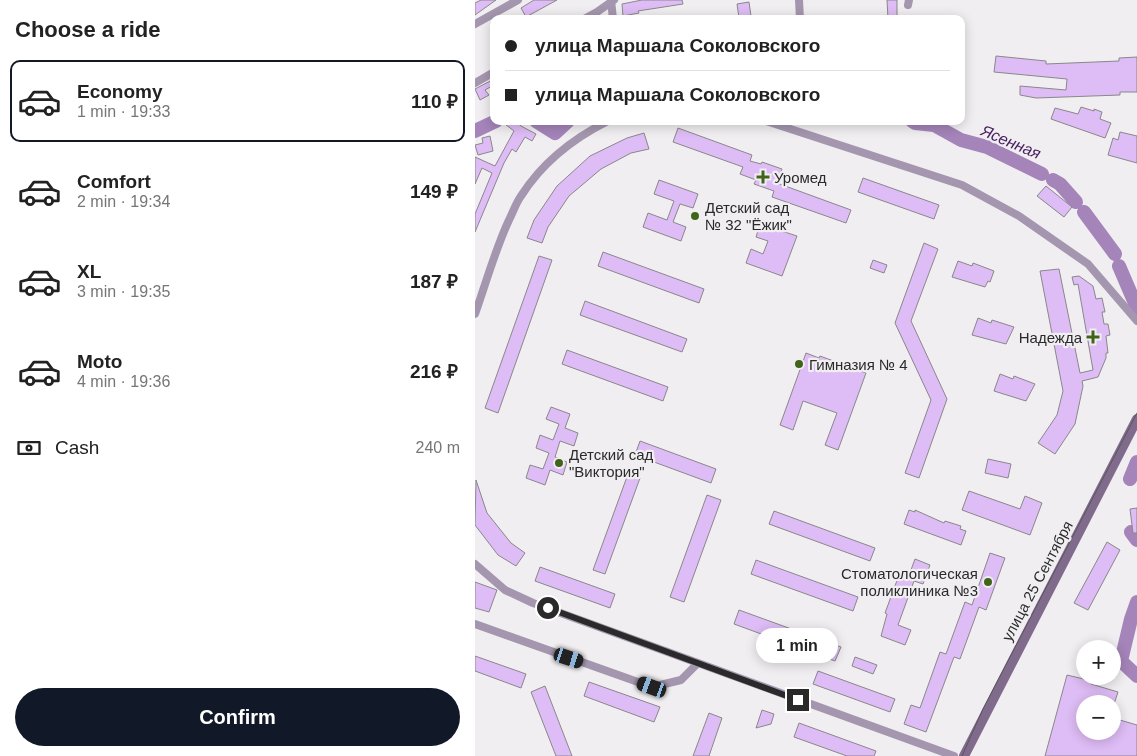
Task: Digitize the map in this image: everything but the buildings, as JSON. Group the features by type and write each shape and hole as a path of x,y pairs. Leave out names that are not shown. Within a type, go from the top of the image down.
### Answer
{"main road":[{"name":"улица 25 Сентября","path":"964,756 1137,420"}],"street":[{"path":"491,15 518,0"},
{"path":"799,0 800,15"},
{"path":"590,15 612,1 613,15"},
{"path":"475,24 490,16"},
{"path":"475,83 490,74"},
{"path":"475,314 501,239 520,198 533,179 557,155 580,136 601,125"},
{"path":"778,125 962,186 1019,216 1088,264 1137,321"},
{"path":"475,564 505,590 533,603 954,756"},
{"path":"475,624 652,687 681,680 697,664"}],"waterway":[{"name":"Ясенная","path":"475,131 490,124"},
{"name":"Ясенная","path":"542,125 555,133 564,125"},
{"name":"Ясенная","path":"934,125 961,140 987,147 1042,174"},
{"name":"Ясенная","path":"1053,180 1060,184 1076,202"},
{"name":"Ясенная","path":"1084,212 1115,254"},
{"name":"Ясенная","path":"1119,266 1137,308"},
{"name":"Ясенная","path":"1130,479 1137,462"},
{"name":"Ясенная","path":"1131,532 1137,540"},
{"name":"Ясенная","path":"1137,602 1121,661 1137,676"}],"tram line":[{"path":"962,756 983,709 1137,413"}],"place":[{"name":"Уромед","path":"763,177"},
{"name":"Детский сад № 32 \"Ёжик\"","path":"695,216"},
{"name":"Надежда","path":"1093,337"},
{"name":"Гимназия № 4","path":"799,364"},
{"name":"Детский сад \"Виктория\"","path":"559,463"},
{"name":"Стоматологическая поликлиника №3","path":"988,582"}],"route":[{"path":"548,608 798,700"}]}
